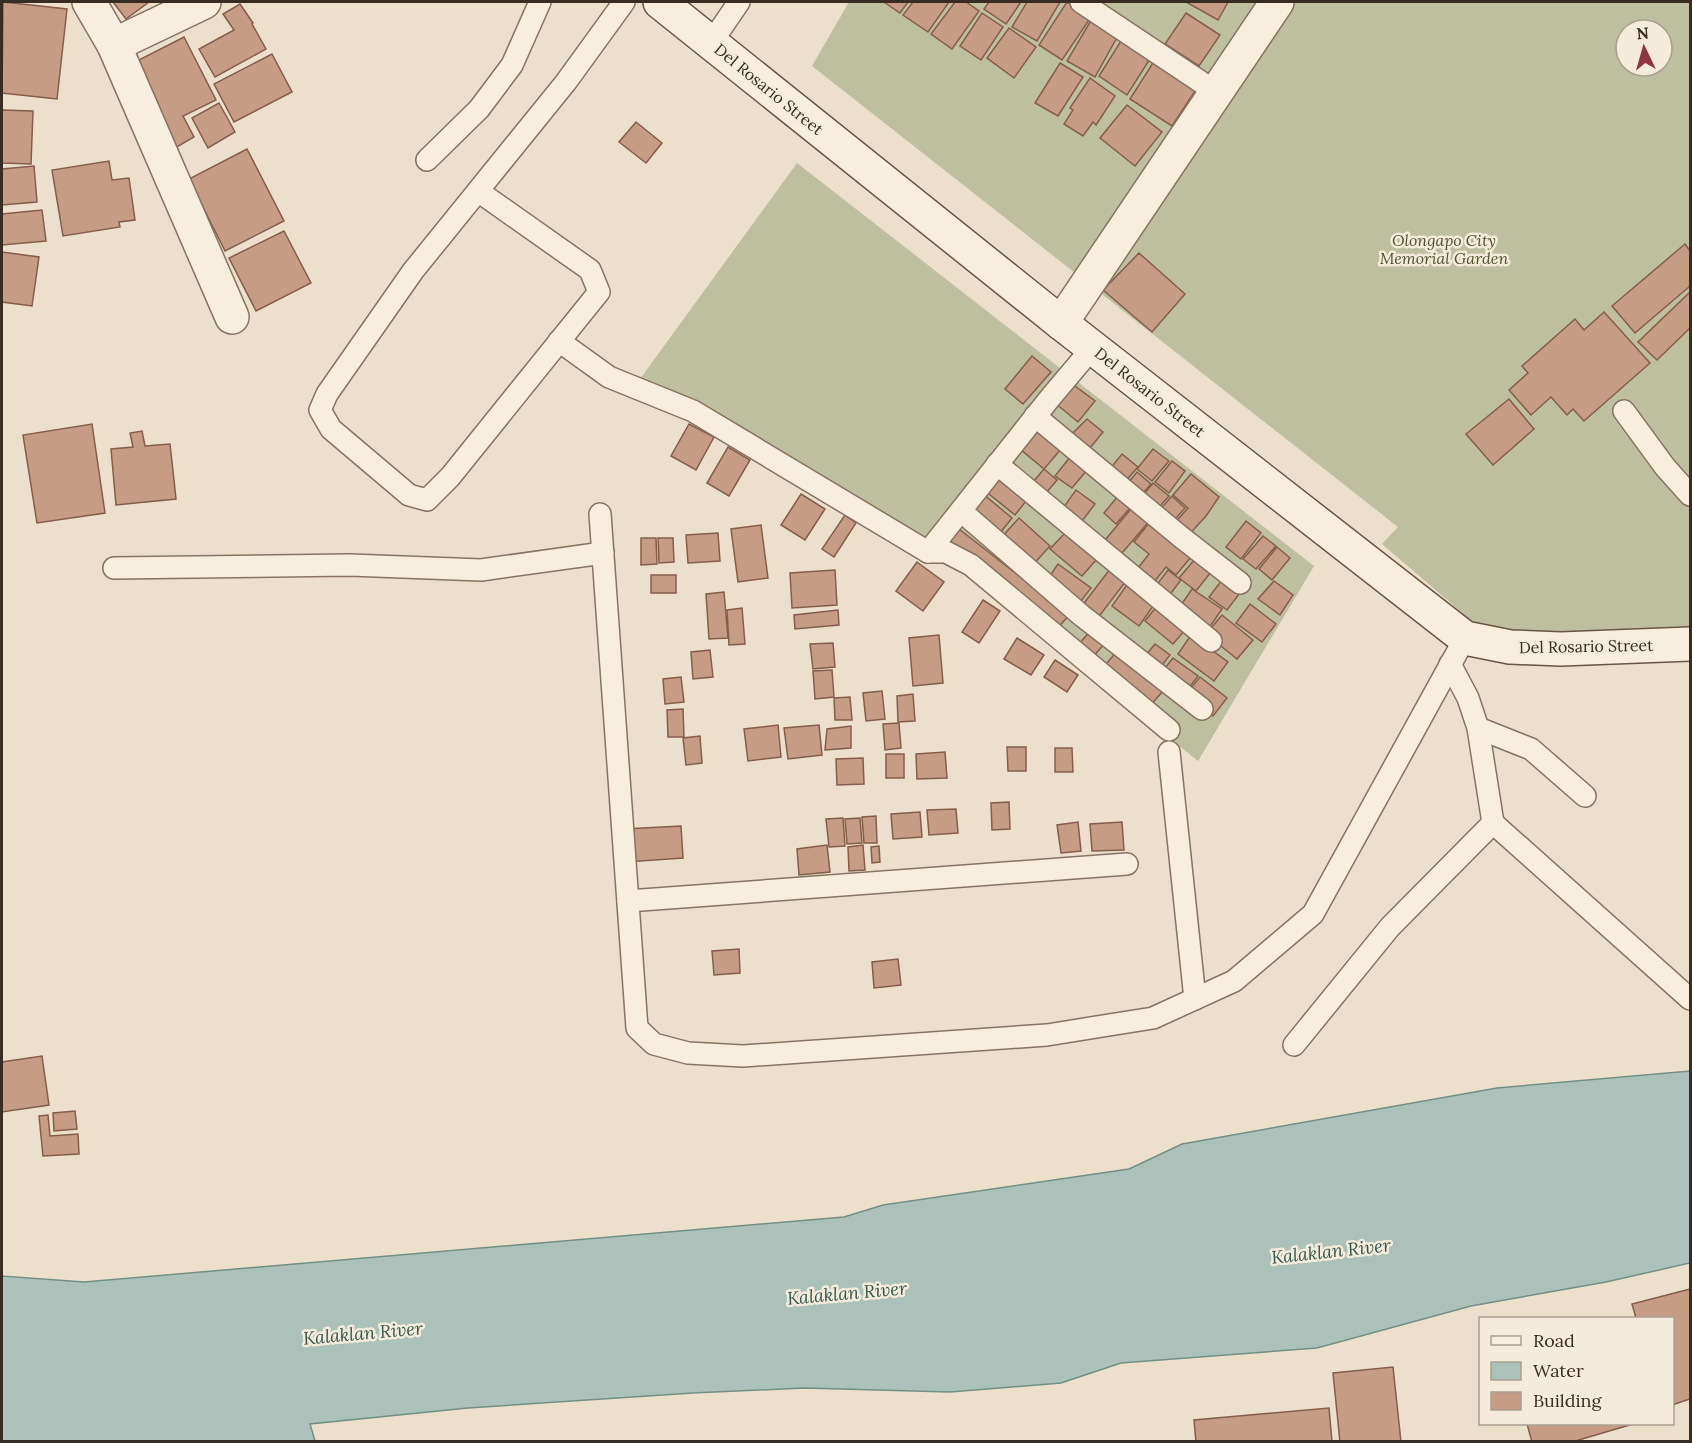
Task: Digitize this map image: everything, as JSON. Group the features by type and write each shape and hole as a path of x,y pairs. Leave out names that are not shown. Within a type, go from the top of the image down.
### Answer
{"main road":[{"path":"88,2 114,45 232,317"},
{"path":"114,45 204,2"},
{"name":"Del Rosario Street","path":"660,2 1093,348 1457,651 1510,647 1561,649 1690,644"},
{"path":"1061,323 1277,2"}],"lane":[{"path":"427,160 479,109 512,65 540,2"},
{"path":"478,190 590,270 599,292 450,477 427,500 409,495 400,488 331,429 320,410 327,394 413,271 478,190 566,82 624,2"},
{"path":"711,43 739,2"},
{"path":"1081,2 1216,92"},
{"path":"559,341 609,377 693,411 928,552 946,552 971,565 1169,730"},
{"path":"928,552 1035,416 1093,348"},
{"path":"1624,411 1665,467 1690,495"},
{"path":"1035,416 1180,537 1240,583"},
{"path":"997,464 1212,641"},
{"path":"961,511 1081,615 1202,709"},
{"path":"600,514 637,1028 654,1044 688,1053 743,1056 1047,1035 1153,1018 1234,981 1313,914 1457,651"},
{"path":"114,568 350,565 482,570 603,553"},
{"path":"1457,651 1478,728 1493,823 1690,999"},
{"path":"1478,728 1531,749 1586,796"},
{"path":"1169,752 1195,999"},
{"path":"1294,1045 1390,927 1493,823"},
{"path":"628,901 1127,864"}],"green space":[{"name":"Olongapo City Memorial Garden","path":"849,2 1690,2 1690,630 1489,636 1382,544 1398,527 812,66"},
{"path":"797,163 1314,566 1198,761 913,534 640,379"}],"water":[{"name":"Kalaklan River","path":"1690,1071 1690,1263 1606,1282 1471,1306 1317,1348 1121,1363 1061,1383 950,1392 804,1388 468,1408 310,1424 315,1441 2,1441 2,1276 84,1282 844,1217 883,1205 1129,1169 1182,1144 1497,1088"}],"building":[{"path":"3,2 67,9 57,99 2,93"},
{"path":"113,2 149,2 126,19"},
{"path":"884,2 908,2 900,13"},
{"path":"913,2 949,2 928,32 903,15"},
{"path":"955,2 966,2 979,11 952,49 931,34"},
{"path":"989,2 1021,2 1006,24 984,9"},
{"path":"1027,2 1060,2 1037,41 1012,27"},
{"path":"1067,2 1091,17 1062,60 1039,45"},
{"path":"1186,2 1228,2 1218,20"},
{"path":"240,4 266,49 215,77 199,49 234,30 223,14"},
{"path":"982,13 1003,27 981,60 960,46"},
{"path":"1186,13 1220,35 1199,66 1165,44"},
{"path":"1093,17 1120,32 1095,77 1067,61"},
{"path":"1009,28 1036,47 1014,78 987,58"},
{"path":"1126,33 1155,51 1127,95 1099,76"},
{"path":"184,37 216,100 183,116 194,137 175,148 131,64"},
{"path":"272,54 292,92 234,122 214,84"},
{"path":"1158,55 1201,82 1172,126 1130,99"},
{"path":"1060,63 1083,77 1058,116 1035,103"},
{"path":"1090,78 1115,96 1096,125 1093,122 1083,136 1064,124 1073,110 1070,108"},
{"path":"219,103 235,132 208,148 192,118"},
{"path":"1127,105 1162,132 1135,166 1100,138"},
{"path":"2,110 33,111 31,164 2,163"},
{"path":"636,122 662,143 646,163 619,142"},
{"path":"247,149 284,221 225,251 189,179"},
{"path":"109,161 112,180 129,178 135,220 119,222 120,227 63,236 52,170"},
{"path":"34,166 37,202 2,205 2,169"},
{"path":"42,210 46,241 2,245 2,214"},
{"path":"284,231 311,283 256,311 229,258"},
{"path":"1685,244 1690,251 1690,286 1635,333 1612,306"},
{"path":"2,252 39,257 32,306 2,302"},
{"path":"1139,253 1185,294 1152,332 1103,290"},
{"path":"1690,292 1690,328 1657,360 1638,342"},
{"path":"1604,312 1650,363 1584,421 1573,409 1567,415 1551,397 1531,415 1509,390 1528,373 1522,366 1575,319 1584,330"},
{"path":"1032,356 1051,372 1023,404 1005,389"},
{"path":"1071,383 1095,401 1078,422 1055,403"},
{"path":"1509,399 1534,429 1493,465 1466,434"},
{"path":"1087,419 1103,432 1086,453 1068,438"},
{"path":"92,424 105,513 37,523 23,435"},
{"path":"689,424 714,437 696,470 671,456"},
{"path":"1036,427 1061,449 1044,469 1020,449"},
{"path":"142,431 145,446 170,444 176,499 116,505 111,449 133,447 130,433"},
{"path":"728,447 750,460 729,496 707,483"},
{"path":"1153,449 1169,461 1152,481 1137,469"},
{"path":"1122,454 1138,467 1121,486 1106,474"},
{"path":"1070,457 1087,470 1072,488 1055,476"},
{"path":"1172,461 1185,471 1169,493 1155,482"},
{"path":"1044,469 1057,480 1041,499 1028,488"},
{"path":"999,472 1030,496 1015,515 984,490"},
{"path":"1137,472 1151,484 1136,501 1123,489"},
{"path":"1191,474 1219,497 1206,516 1185,539 1172,526 1188,508 1173,495"},
{"path":"1153,483 1169,496 1154,513 1139,500"},
{"path":"1076,490 1095,504 1079,525 1061,511"},
{"path":"982,493 1012,518 996,538 965,513"},
{"path":"801,494 825,509 805,540 781,525"},
{"path":"1118,496 1131,507 1116,524 1104,513"},
{"path":"1172,496 1185,508 1170,525 1157,513"},
{"path":"1135,504 1152,518 1117,559 1101,545"},
{"path":"845,515 856,523 834,557 822,549"},
{"path":"1019,518 1050,546 1030,568 999,540"},
{"path":"1246,521 1261,533 1241,559 1226,547"},
{"path":"1149,523 1191,557 1176,575 1166,567 1151,586 1134,573 1149,554 1134,542"},
{"path":"761,525 768,578 738,582 731,529"},
{"path":"959,529 1069,615 1057,629 948,541"},
{"path":"1066,532 1097,559 1082,576 1050,549"},
{"path":"718,533 720,561 688,563 686,535"},
{"path":"1263,536 1276,546 1256,569 1243,559"},
{"path":"641,538 656,538 657,564 641,565"},
{"path":"658,538 673,538 674,562 659,563"},
{"path":"1277,547 1290,558 1272,580 1259,569"},
{"path":"1195,559 1211,572 1196,591 1179,578"},
{"path":"917,562 944,582 923,611 896,591"},
{"path":"1058,564 1091,588 1077,606 1045,583"},
{"path":"1110,569 1126,581 1094,623 1078,611"},
{"path":"835,570 837,605 792,608 790,573"},
{"path":"1168,570 1181,580 1165,601 1152,591"},
{"path":"651,575 676,575 676,593 651,593"},
{"path":"1225,576 1243,589 1227,610 1209,597"},
{"path":"1274,581 1293,595 1280,615 1258,599"},
{"path":"1129,582 1156,602 1139,626 1112,606"},
{"path":"1192,589 1222,609 1207,631 1177,611"},
{"path":"724,592 728,638 709,639 706,594"},
{"path":"983,600 1000,611 979,643 962,632"},
{"path":"1250,604 1276,624 1262,642 1236,623"},
{"path":"1157,606 1185,630 1173,644 1145,621"},
{"path":"742,608 745,644 729,645 727,610"},
{"path":"838,610 839,625 795,629 794,615"},
{"path":"1222,615 1253,640 1237,659 1206,634"},
{"path":"1094,627 1108,640 1090,660 1076,647"},
{"path":"939,635 943,683 913,686 909,638"},
{"path":"1191,635 1228,662 1214,681 1178,654"},
{"path":"1017,638 1044,655 1031,675 1004,659"},
{"path":"833,643 835,667 813,669 810,644"},
{"path":"1155,644 1170,655 1156,673 1141,661"},
{"path":"710,650 713,677 693,679 691,652"},
{"path":"1117,651 1164,690 1148,708 1102,669"},
{"path":"1173,658 1198,676 1185,693 1160,674"},
{"path":"1055,660 1078,675 1067,692 1044,677"},
{"path":"832,670 834,697 815,699 813,671"},
{"path":"681,677 684,702 665,704 663,679"},
{"path":"1200,677 1227,698 1213,716 1185,695"},
{"path":"882,691 885,719 866,721 863,693"},
{"path":"913,694 915,721 898,722 897,696"},
{"path":"850,697 852,720 835,720 834,698"},
{"path":"683,709 684,737 668,737 667,710"},
{"path":"899,723 901,748 885,750 883,724"},
{"path":"778,725 781,757 748,761 744,729"},
{"path":"819,725 822,755 788,759 784,728"},
{"path":"851,726 851,748 825,750 827,729"},
{"path":"700,736 702,763 686,765 683,738"},
{"path":"1007,747 1026,747 1026,771 1008,771"},
{"path":"1055,748 1072,748 1073,772 1055,772"},
{"path":"945,752 947,778 917,779 916,754"},
{"path":"886,754 904,754 904,778 886,778"},
{"path":"863,758 864,784 837,785 836,759"},
{"path":"1009,802 1010,829 992,830 991,803"},
{"path":"956,809 958,833 929,835 927,810"},
{"path":"920,812 922,837 893,839 891,814"},
{"path":"876,816 877,843 864,843 862,817"},
{"path":"843,818 845,846 829,847 826,819"},
{"path":"860,818 862,843 847,844 845,819"},
{"path":"1078,822 1081,851 1061,853 1057,825"},
{"path":"1122,822 1124,850 1092,851 1090,824"},
{"path":"681,826 683,858 626,862 624,829"},
{"path":"827,845 830,872 799,875 797,849"},
{"path":"863,845 865,870 849,871 848,847"},
{"path":"879,846 880,862 872,863 871,847"},
{"path":"739,949 740,973 714,975 712,951"},
{"path":"898,959 901,985 874,988 872,962"},
{"path":"42,1056 49,1105 2,1112 2,1062"},
{"path":"75,1111 77,1129 54,1131 53,1113"},
{"path":"48,1115 50,1136 78,1134 79,1154 43,1156 39,1116"},
{"path":"1690,1289 1690,1399 1674,1404 1674,1317 1636,1317 1632,1304"},
{"path":"1393,1367 1401,1442 1340,1442 1333,1373"},
{"path":"1329,1408 1332,1442 1196,1442 1194,1420"},
{"path":"1527,1425 1630,1425 1572,1442 1532,1442"}]}
